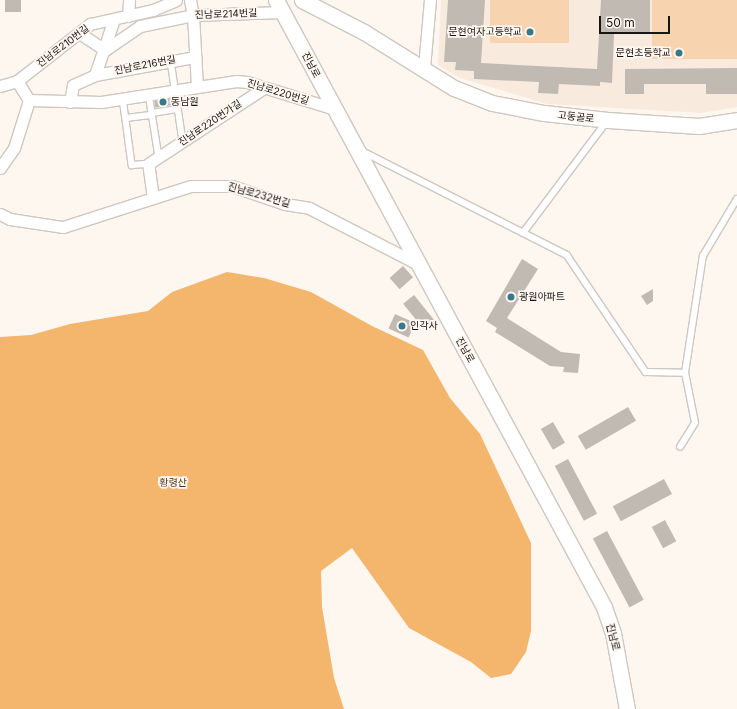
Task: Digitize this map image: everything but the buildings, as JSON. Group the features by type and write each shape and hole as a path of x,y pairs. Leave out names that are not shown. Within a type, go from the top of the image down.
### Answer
{"main road":[{"name":"고동골로","path":"302,0 424,68 454,88 492,103 544,113 608,120 699,126 737,120"},
{"name":"진남로","path":"280,6 416,263 604,607 613,633 627,709"}],"street":[{"path":"128,16 129,0"},
{"name":"진남로210번길","path":"0,86 17,81 90,24 128,16 176,0"},
{"path":"190,0 193,15 197,86"},
{"path":"424,68 430,0"},
{"name":"진남로214번길","path":"105,50 140,26 193,15 280,6"},
{"path":"95,75 105,50 114,19"},
{"path":"79,33 105,50"},
{"name":"진남로216번길","path":"70,102 73,85 95,75 170,59 195,56"},
{"path":"0,168 14,148 29,100 17,81"},
{"name":"진남로220번길","path":"29,100 101,102 236,81 247,82 262,89 335,109"},
{"name":"진남로220번가길","path":"148,164 262,89"},
{"path":"148,164 153,198"},
{"name":"진남로232번길","path":"0,214 10,219 63,227 191,186 232,186 285,204 309,208 416,263"}],"lane":[{"path":"170,59 183,141"},
{"path":"149,94 159,157"},
{"path":"123,98 132,165 148,164"},
{"path":"126,118 178,109"},
{"path":"523,232 608,120"},
{"path":"355,147 567,255 646,372 684,373"},
{"path":"680,446 695,423 684,373 703,256 737,198"}],"shaded area":[{"path":"441,0 737,0 737,107 701,113 547,104 460,78 438,65"},
{"path":"490,0 569,0 569,43 490,43"},
{"path":"652,0 737,0 737,59 652,59"}],"green space":[{"name":"황령산","path":"227,272 264,278 311,292 372,326 423,350 450,398 480,434 531,543 531,631 526,652 511,674 491,678 471,662 409,628 352,548 321,571 322,607 334,678 344,709 0,709 0,337 31,335 70,324 148,311 172,292"}],"place":[{"name":"문현여자고등학교","path":"530,32"},
{"name":"문현초등학교","path":"679,53"},
{"name":"동남원","path":"163,102"},
{"name":"광원아파트","path":"511,297"},
{"name":"인각사","path":"402,326"}]}
